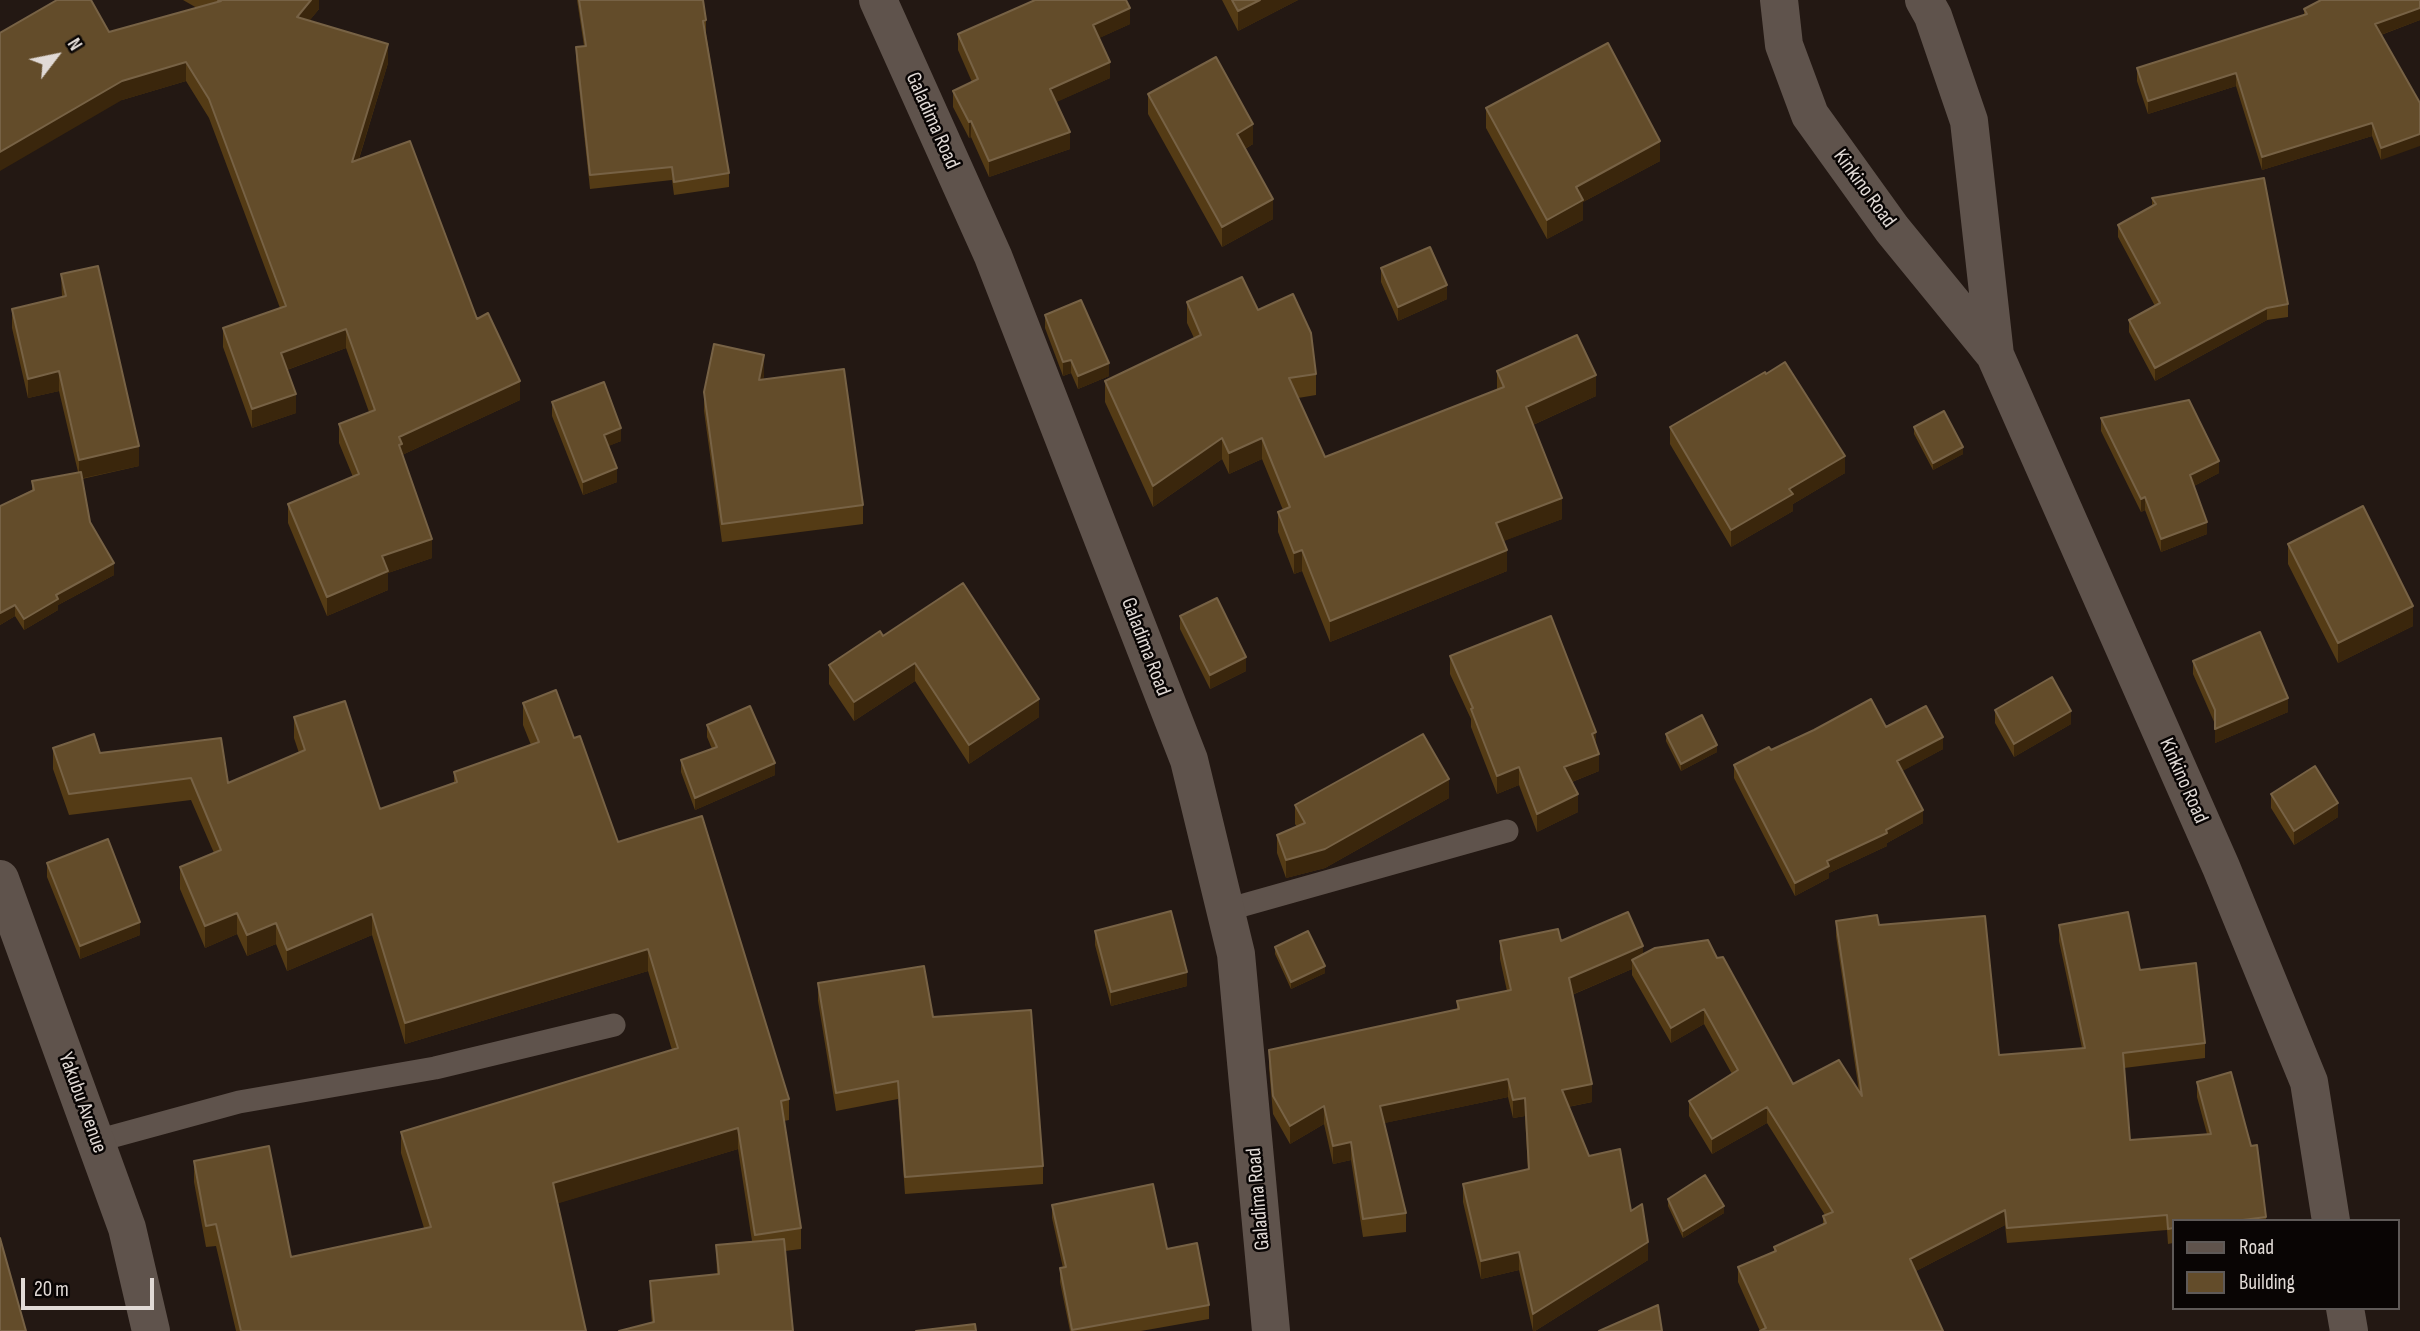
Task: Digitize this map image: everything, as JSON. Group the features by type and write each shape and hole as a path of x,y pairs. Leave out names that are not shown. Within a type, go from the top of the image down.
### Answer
{"street":[{"name":"Galadima Road","path":"878,0 993,256 1189,760 1236,954 1271,1331"},
{"name":"Kinkino Road","path":"1779,0 1784,45 1811,115 1892,229 1995,355 2221,867 2309,1082 2331,1219"},
{"name":"Kinkino Road","path":"1924,0 1933,16 1969,121 1995,355"},
{"name":"Yakubu Avenue","path":"0,879 127,1228 151,1331"},
{"path":"2345,1310 2349,1331"}],"lane":[{"path":"1226,910 1507,831"},
{"path":"96,1141 239,1102 435,1068 614,1025"}],"building":[{"path":"57,0 91,0 109,32 221,1 218,0 311,0 297,17 388,44 352,162 410,141 477,319 488,313 520,381 399,437 402,444 399,445 432,539 382,556 388,571 327,597 288,504 359,474 339,424 375,410 346,329 281,353 296,394 252,409 223,328 286,306 209,99 186,62 122,81 0,152 0,33"},
{"path":"579,0 703,0 706,20 703,21 729,173 674,182 672,167 590,175 576,47 586,46"},
{"path":"1035,0 1126,0 1130,8 1093,25 1110,62 1050,89 1070,132 989,161 971,121 969,122 953,91 978,79 958,34"},
{"path":"1232,0 1260,0 1238,11"},
{"path":"2321,0 2420,0 2420,8 2375,24 2420,103 2420,134 2381,148 2372,123 2262,157 2236,73 2148,101 2137,68 2307,14 2304,9"},
{"path":"1608,43 1660,141 1576,187 1583,200 1547,220 1486,108"},
{"path":"1216,57 1253,124 1237,134 1273,199 1222,227 1148,94"},
{"path":"2264,178 2288,304 2267,308 2155,368 2129,320 2160,303 2118,225 2156,204 2152,198"},
{"path":"1430,247 1447,285 1398,307 1381,268"},
{"path":"98,266 139,446 79,460 59,371 28,379 12,309 66,296 61,274"},
{"path":"1242,277 1258,310 1293,294 1311,333 1316,374 1289,378 1325,457 1504,387 1497,371 1577,335 1596,375 1526,407 1562,498 1496,523 1507,550 1330,621 1302,550 1294,553 1278,512 1290,507 1262,438 1229,453 1222,438 1153,486 1105,381 1201,335 1187,302"},
{"path":"1081,300 1109,363 1078,376 1071,360 1063,362 1045,315"},
{"path":"714,344 764,355 759,380 844,369 863,505 722,524 704,392"},
{"path":"1785,362 1845,456 1789,489 1793,494 1731,530 1670,427"},
{"path":"604,382 621,428 604,435 617,468 583,482 552,402"},
{"path":"2189,400 2219,461 2190,475 2207,522 2161,539 2145,497 2141,499 2101,418"},
{"path":"1944,411 1963,447 1933,463 1914,427"},
{"path":"81,472 90,522 114,563 56,595 58,599 24,619 15,605 0,613 0,506 34,490 32,481"},
{"path":"2363,506 2413,606 2338,643 2288,544"},
{"path":"963,583 1039,699 969,745 915,663 854,702 829,665 880,631 883,636"},
{"path":"1217,598 1246,657 1210,675 1180,616"},
{"path":"1551,616 1596,732 1592,734 1599,754 1564,767 1578,794 1537,814 1519,767 1497,776 1471,709 1473,708 1450,656"},
{"path":"2260,632 2288,698 2215,729 2215,710 2193,661"},
{"path":"2052,677 2071,711 2014,744 1995,710"},
{"path":"556,690 574,738 580,736 618,842 702,816 789,1099 781,1101 801,1228 755,1235 738,1128 553,1183 586,1331 241,1331 216,1224 206,1226 194,1161 269,1146 291,1257 431,1227 401,1132 678,1048 648,949 405,1023 372,914 287,950 276,923 247,935 237,913 205,926 180,867 221,850 191,778 69,794 53,748 94,734 100,753 221,738 228,783 305,750 294,717 345,701 380,809 457,782 454,772 539,742 523,703"},
{"path":"1871,699 1886,727 1926,706 1943,737 1897,761 1923,810 1886,830 1887,833 1827,861 1829,866 1795,883 1734,765 1769,747 1771,750 1814,730"},
{"path":"750,706 775,763 695,798 681,760 717,747 707,725"},
{"path":"1702,715 1717,745 1681,764 1666,734"},
{"path":"1423,734 1449,779 1325,849 1286,860 1277,835 1305,823 1295,805"},
{"path":"2315,766 2338,803 2294,831 2271,794"},
{"path":"108,839 140,922 80,946 47,863"},
{"path":"1171,911 1187,972 1111,992 1095,931"},
{"path":"1628,912 1643,946 1569,978 1592,1084 1562,1090 1589,1156 1620,1149 1631,1211 1642,1204 1648,1242 1533,1314 1519,1252 1481,1261 1463,1184 1529,1169 1525,1098 1513,1100 1508,1079 1380,1106 1406,1213 1363,1219 1351,1142 1333,1146 1324,1106 1290,1126 1273,1096 1269,1050 1459,1009 1457,1001 1511,990 1500,941 1558,929 1561,941"},
{"path":"2128,912 2140,970 2196,963 2205,1043 2123,1053 2130,1140 2211,1134 2197,1082 2231,1072 2251,1146 2257,1145 2266,1217 2172,1219 2172,1228 2168,1229 2167,1215 2007,1228 2005,1210 1910,1259 1943,1331 1760,1331 1766,1328 1738,1267 1776,1251 1774,1247 1826,1223 1823,1216 1833,1212 1767,1107 1712,1139 1689,1101 1738,1070 1704,1009 1671,1028 1632,960 1655,948 1708,940 1717,958 1723,957 1793,1084 1839,1060 1862,1096 1836,921 1877,915 1879,925 1985,916 1999,1055 2085,1048 2059,925"},
{"path":"1308,931 1325,966 1291,982 1275,947"},
{"path":"924,966 933,1017 1031,1010 1043,1166 905,1177 898,1081 836,1093 818,983"},
{"path":"1705,1175 1724,1206 1683,1231 1668,1199"},
{"path":"1153,1184 1167,1249 1197,1243 1209,1305 1072,1330 1060,1268 1066,1267 1052,1205"},
{"path":"0,1238 26,1331 0,1331"},
{"path":"784,1239 793,1331 619,1331 654,1322 650,1281 719,1274 716,1245"},
{"path":"1658,1305 1662,1331 1599,1331"},
{"path":"975,1324 976,1331 916,1331"}]}
